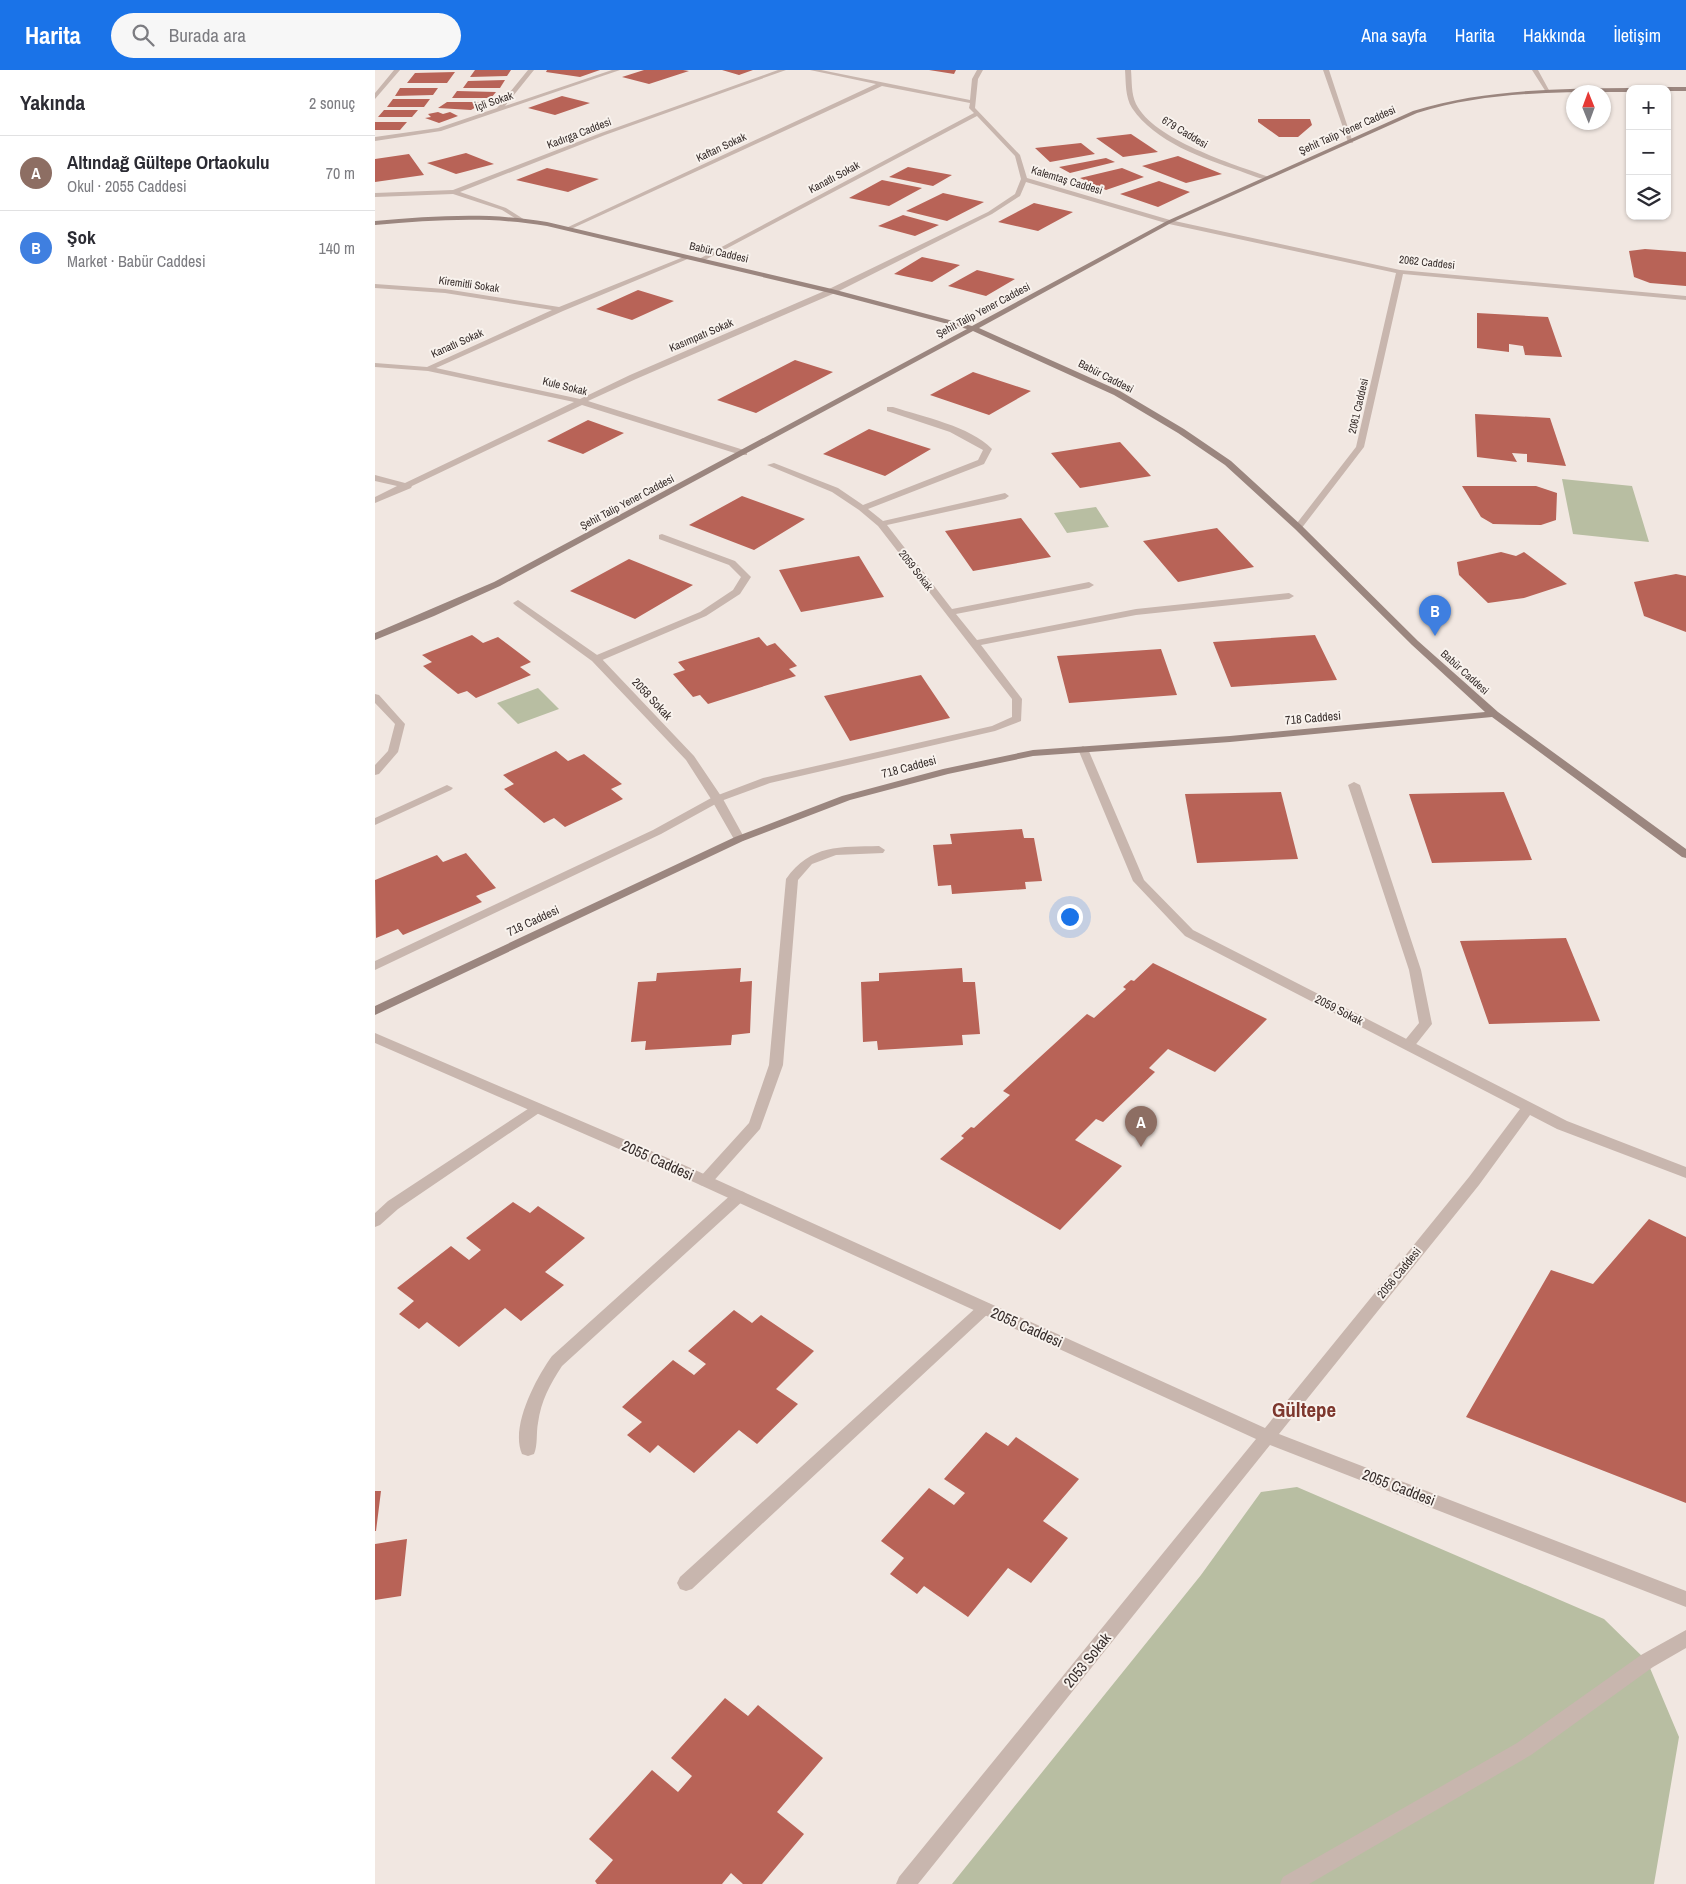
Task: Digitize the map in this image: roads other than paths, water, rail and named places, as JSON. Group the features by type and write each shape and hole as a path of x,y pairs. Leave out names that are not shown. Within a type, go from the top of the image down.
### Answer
{"street":[{"path":"375,97 397,70"},
{"path":"499,110 531,70"},
{"name":"İçli Sokak","path":"375,139 439,130 617,70"},
{"name":"Kadırga Caddesi","path":"453,192 603,134 783,70"},
{"path":"813,70 973,102"},
{"name":"Kalemtaş Caddesi","path":"979,70 975,79 972,108 1018,156 1024,179 1169,222"},
{"name":"679 Caddesi","path":"1128,70 1134,106 1158,130 1201,154 1267,178"},
{"path":"1326,70 1351,142"},
{"path":"1535,70 1548,91"},
{"name":"Kaftan Sokak","path":"569,228 881,84"},
{"path":"1671,89 1686,89"},
{"name":"Şehit Talip Yener Caddesi","path":"375,636 431,614 497,584 744,453 1169,222 1267,178 1437,104 1489,95 1548,91 1626,90"},
{"name":"Kanatlı Sokak","path":"701,260 977,114"},
{"name":"Kasımpatı Sokak","path":"375,500 408,486 633,377 832,291 990,213 1018,195 1024,179"},
{"path":"375,196 453,192 503,209 523,221"},
{"name":"Babür Caddesi","path":"375,223 467,216 523,221 569,228 832,291 972,328 1117,393 1181,431 1228,463 1298,527 1415,643 1494,714 1686,854"},
{"name":"2062 Caddesi","path":"1169,222 1400,272 1686,298"},
{"name":"Kanatlı Sokak","path":"428,368 560,309 688,256"},
{"name":"2061 Caddesi","path":"1298,527 1360,447 1400,272"},
{"name":"Kiremitli Sokak","path":"375,286 395,286 468,295 560,309"},
{"name":"Kule Sokak","path":"375,365 428,368 582,402 744,453"},
{"path":"862,508 981,462 988,449 972,438 951,428 890,409"},
{"name":"2059 Sokak","path":"717,799 767,780 995,728 1017,719 1017,699 881,524 862,508 835,490 771,465"},
{"path":"375,478 408,486"},
{"path":"881,524 1005,496"},
{"path":"596,659 703,614 737,592 746,577 732,563 662,537"},
{"path":"949,613 1089,585"},
{"path":"973,644 1136,612 1289,596"},
{"name":"2058 Sokak","path":"518,603 596,659 690,758 717,799 739,839"},
{"path":"375,696 400,724 393,752 375,772"},
{"name":"718 Caddesi","path":"375,1011 739,839 846,798 947,771 1033,753 1230,740 1494,714"},
{"name":"2059 Sokak","path":"1083,749 1139,881 1189,933 1562,1125 1686,1172"},
{"path":"1354,785 1415,970 1426,1024 1408,1046"},
{"path":"375,822 447,788"},
{"path":"375,966 657,832 717,799"},
{"path":"705,1181 755,1125 776,1065 792,879 808,861 835,851 879,850"},
{"name":"2055 Caddesi","path":"375,1038 739,1196 1268,1437 1686,1598"},
{"path":"375,1221 393,1205 537,1108"},
{"name":"2056 Caddesi","path":"1268,1437 1474,1180 1528,1108"},
{"path":"528,1449 528,1425 533,1401 543,1380 557,1361 739,1196"},
{"path":"686,1583 985,1308"},
{"name":"2053 Sokak","path":"906,1884 1268,1437"},
{"path":"1290,1884 1524,1749 1647,1661 1686,1638"}],"place":[{"name":"Şok","path":"1435,636"},
{"name":"Altındağ Gültepe Ortaokulu","path":"1141,1147"}],"district":[{"name":"Gültepe","path":"1304,1409"}]}
